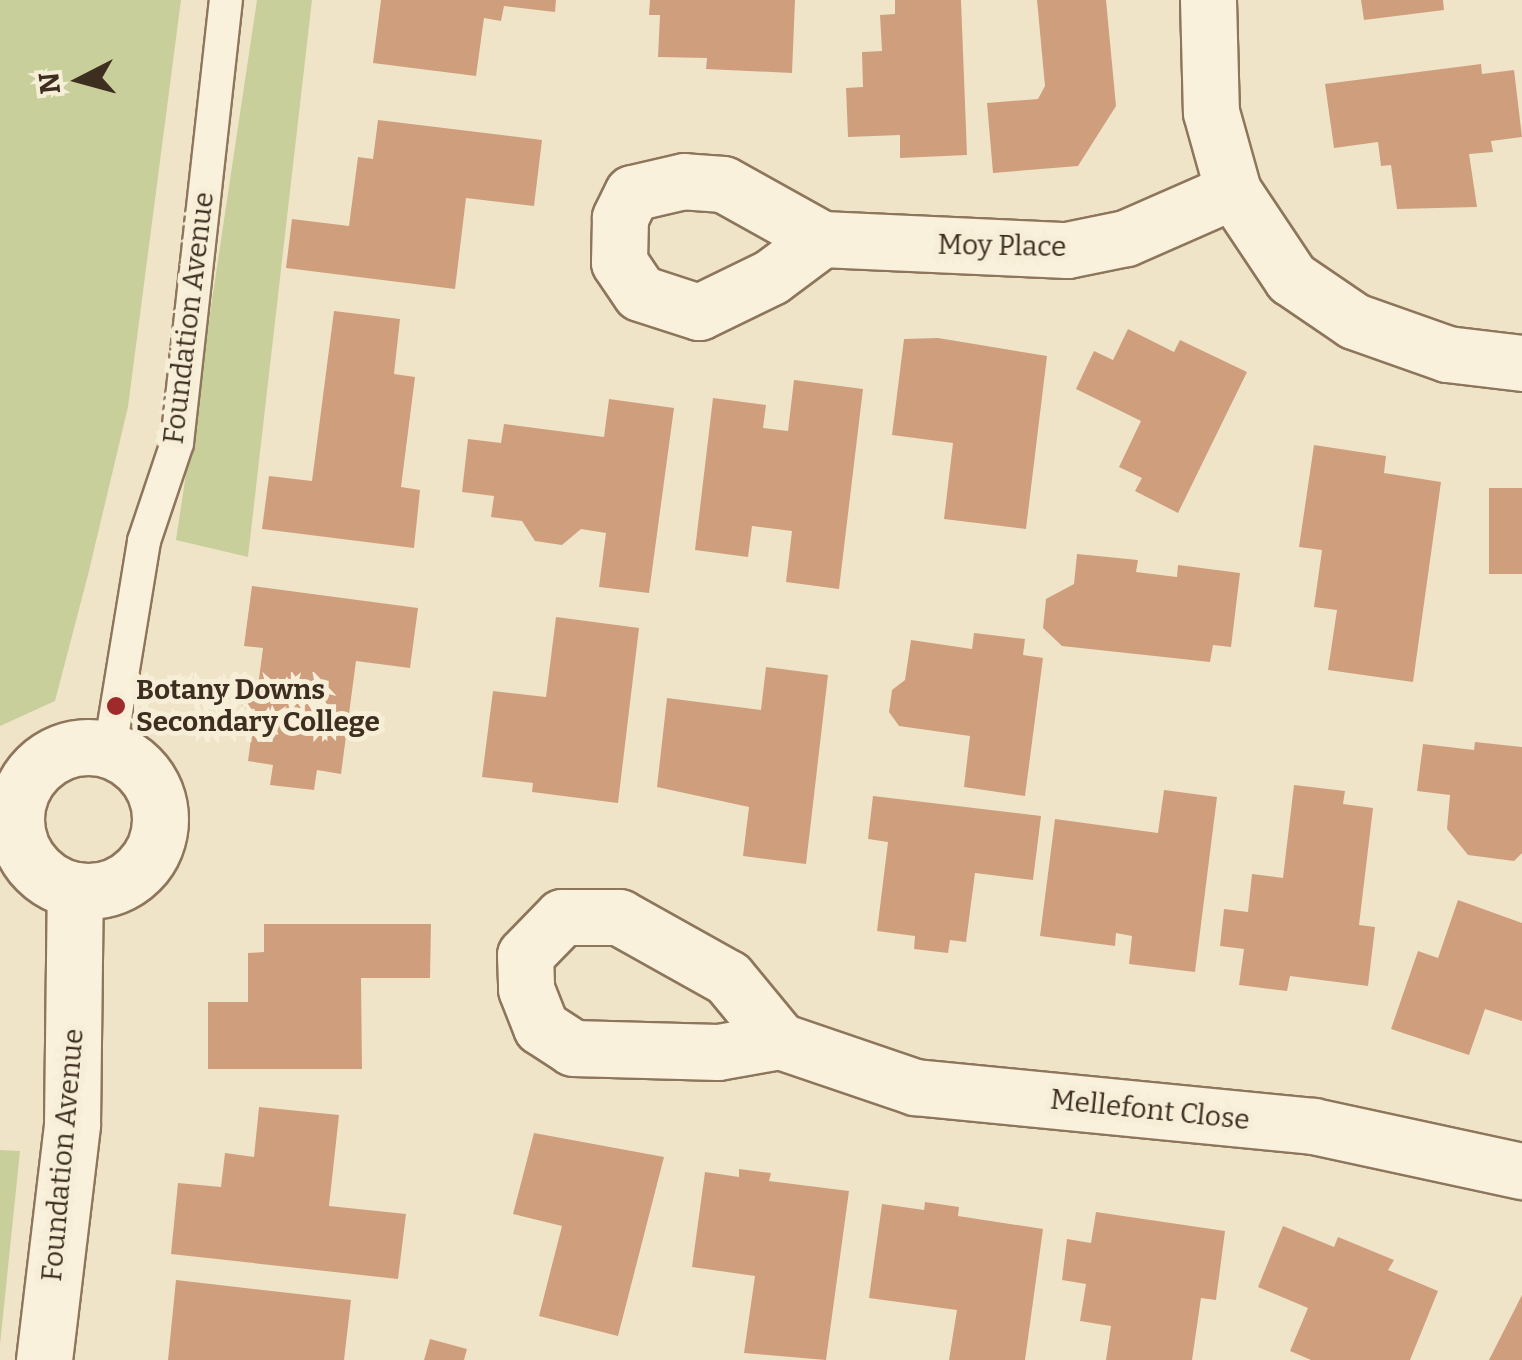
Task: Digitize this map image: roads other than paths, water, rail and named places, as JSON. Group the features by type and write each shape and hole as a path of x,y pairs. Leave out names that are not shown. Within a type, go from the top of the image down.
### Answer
{"street":[{"path":"1208,0 1211,112 1233,191 1291,278 1354,321 1447,354 1522,362"},
{"name":"Moy Place","path":"822,240 1067,250 1126,238 1233,191"},
{"path":"75,748 110,749 138,765 156,792 160,825 136,873 96,891 75,890 35,868 17,827 18,804 42,763 75,748"},
{"name":"Foundation Avenue","path":"44,1360 72,1124 75,890"},
{"name":"Mellefont Close","path":"780,1041 915,1087 1312,1126 1522,1171"}],"lane":[{"name":"Foundation Avenue","path":"110,749 144,541 177,444 226,0"}],"place":[{"name":"Botany Downs Secondary College","path":"116,706"}]}
